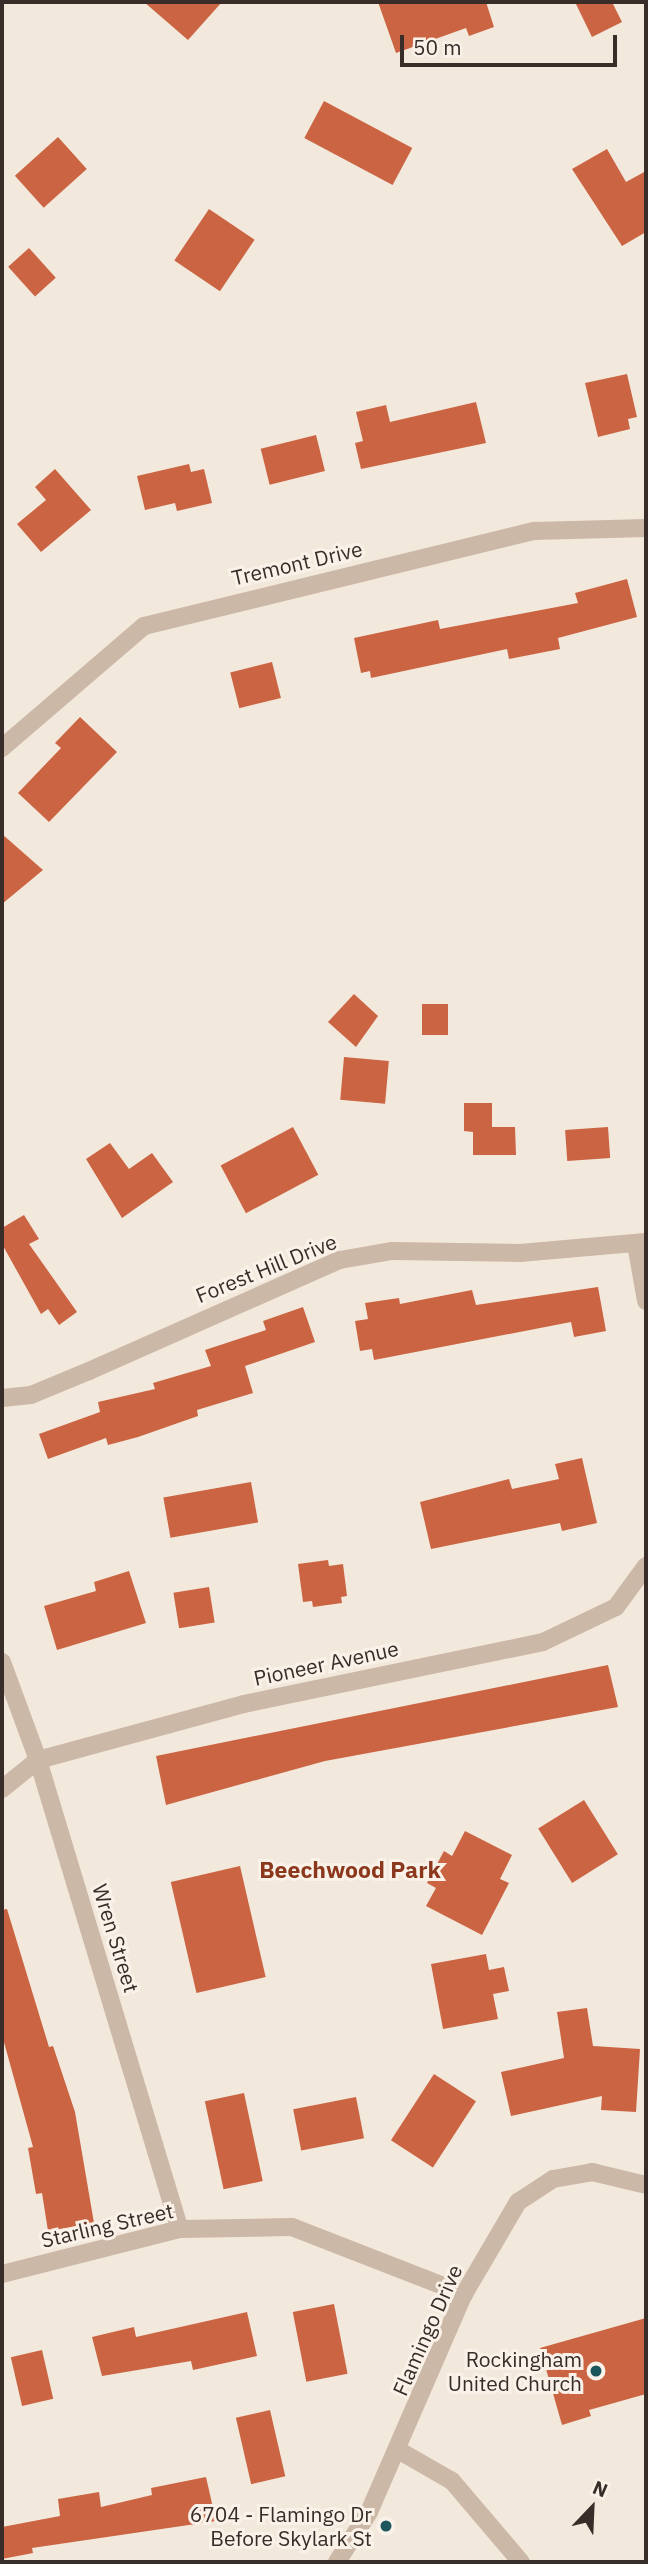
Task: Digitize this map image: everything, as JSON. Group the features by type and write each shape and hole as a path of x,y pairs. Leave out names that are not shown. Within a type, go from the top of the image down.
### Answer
{"street":[{"name":"Tremont Drive","path":"2,748 144,626 535,531 646,528"},
{"path":"641,1243 646,1301"},
{"name":"Forest Hill Drive","path":"2,1398 31,1395 340,1260 392,1251 520,1253 641,1243"},
{"name":"Pioneer Avenue","path":"2,1788 38,1760 244,1704 543,1642 616,1607 646,1566"},
{"name":"Wren Street","path":"2,1662 38,1760 180,2229"},
{"name":"Flamingo Drive","path":"337,2562 398,2450 464,2294 518,2202 553,2179 592,2172 646,2185"},
{"name":"Starling Street","path":"2,2274 180,2229 292,2227 464,2294"},
{"path":"398,2450 452,2481 521,2562"}],"building":[{"path":"144,2 222,2 188,40"},
{"path":"378,2 486,2 494,27 469,36 466,28 396,53"},
{"path":"575,2 612,2 622,22 592,37"},
{"path":"324,101 412,148 393,185 304,138"},
{"path":"58,137 87,169 44,208 15,176"},
{"path":"607,149 626,182 646,171 646,232 622,246 572,169"},
{"path":"209,209 255,240 220,291 174,260"},
{"path":"29,248 56,278 35,296 8,267"},
{"path":"627,374 637,417 628,419 630,429 598,437 585,383"},
{"path":"476,402 486,443 361,469 355,443 363,441 356,412 386,405 390,422"},
{"path":"316,435 325,471 270,485 261,449"},
{"path":"189,464 191,472 204,469 212,503 177,511 175,503 145,510 137,476"},
{"path":"55,469 91,510 41,552 17,524 46,500 35,487"},
{"path":"627,579 637,617 558,638 560,649 509,659 507,649 371,678 370,671 361,673 354,638 438,620 440,629 578,603 575,593"},
{"path":"272,662 281,698 239,708 230,672"},
{"path":"80,717 117,752 49,822 18,793 61,748 55,743"},
{"path":"2,834 43,870 2,904"},
{"path":"354,994 378,1016 356,1047 328,1022"},
{"path":"422,1004 448,1004 448,1035 422,1035"},
{"path":"344,1057 389,1061 385,1104 340,1100"},
{"path":"464,1103 492,1103 492,1127 515,1127 516,1155 473,1155 473,1132 464,1131"},
{"path":"293,1127 318,1175 246,1213 221,1165"},
{"path":"608,1127 610,1158 567,1161 565,1130"},
{"path":"110,1143 129,1169 152,1153 173,1182 122,1218 86,1159"},
{"path":"24,1215 39,1239 29,1244 77,1312 59,1325 48,1309 41,1314 2,1244 2,1228"},
{"path":"598,1287 606,1331 574,1337 571,1322 374,1360 372,1349 360,1351 355,1321 368,1319 365,1303 399,1298 400,1304 472,1290 476,1305"},
{"path":"303,1307 315,1342 245,1366 253,1393 197,1410 198,1416 138,1437 108,1445 106,1438 48,1459 39,1434 100,1412 98,1402 155,1389 153,1383 211,1366 205,1350 266,1330 263,1321"},
{"path":"582,1458 597,1523 562,1531 560,1523 431,1549 420,1502 509,1479 512,1489 559,1479 555,1464"},
{"path":"251,1482 258,1522 170,1538 163,1497"},
{"path":"328,1560 329,1566 343,1564 347,1596 341,1597 342,1603 313,1607 312,1601 303,1602 298,1564"},
{"path":"129,1571 146,1623 57,1650 44,1606 96,1591 94,1582"},
{"path":"209,1587 215,1623 179,1628 173,1593"},
{"path":"608,1665 618,1707 325,1761 166,1805 156,1756"},
{"path":"584,1800 618,1854 572,1883 538,1829"},
{"path":"465,1831 512,1855 500,1879 509,1883 482,1935 426,1906 436,1888 427,1883 444,1851 452,1856"},
{"path":"240,1866 266,1977 196,1993 171,1882"},
{"path":"7,1909 49,2047 53,2046 75,2112 94,2223 48,2231 42,2193 36,2194 28,2148 33,2147 2,2035 2,1910"},
{"path":"486,1954 489,1970 504,1967 509,1991 493,1994 498,2019 443,2029 431,1964"},
{"path":"587,2008 593,2046 640,2049 636,2112 601,2110 602,2096 511,2116 501,2072 564,2058 557,2012"},
{"path":"434,2074 476,2101 433,2167 391,2140"},
{"path":"244,2093 263,2181 224,2189 205,2101"},
{"path":"356,2097 364,2138 301,2150 293,2109"},
{"path":"334,2304 348,2374 306,2382 293,2312"},
{"path":"247,2312 257,2356 193,2370 191,2361 102,2376 92,2337 134,2327 136,2337"},
{"name":"Rockingham United Church","path":"646,2318 646,2394 589,2410 591,2416 562,2425 540,2348"},
{"path":"42,2350 53,2399 22,2406 11,2357"},
{"path":"270,2410 285,2476 251,2484 236,2418"},
{"path":"206,2477 216,2521 32,2548 33,2553 2,2559 2,2527 60,2516 58,2499 99,2492 101,2507 152,2495 151,2488"}],"place":[{"name":"Rockingham United Church","path":"596,2371"},
{"name":"6704 - Flamingo Dr Before Skylark St","path":"386,2526"}],"district":[{"name":"Beechwood Park","path":"350,1869"}]}
